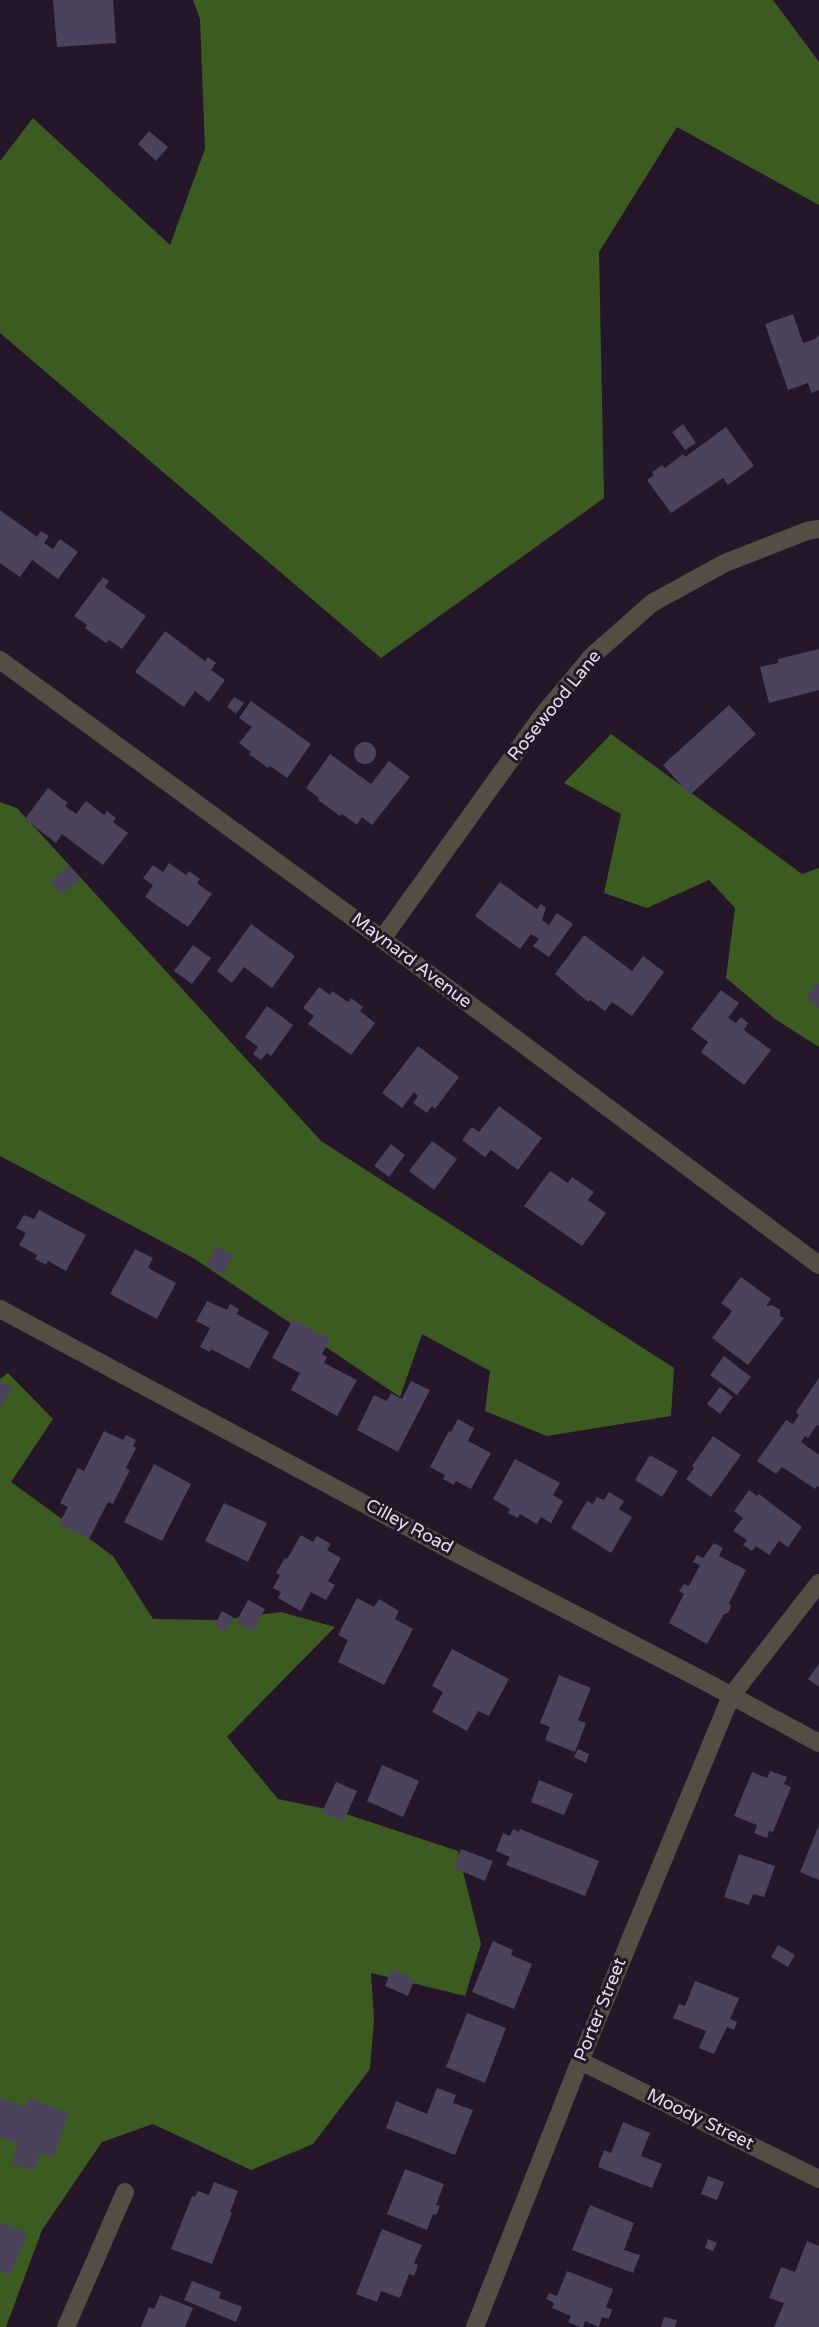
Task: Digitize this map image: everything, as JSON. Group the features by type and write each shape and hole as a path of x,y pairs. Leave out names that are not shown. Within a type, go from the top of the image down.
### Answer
{"street":[{"name":"Rosewood Lane","path":"382,939 542,716 592,656 652,603 725,562 807,531 819,529"},
{"name":"Maynard Avenue","path":"0,660 382,939 819,1265"},
{"name":"Cilley Road","path":"0,1309 460,1555 819,1743"},
{"name":"Porter Street","path":"475,2327 580,2061 731,1696 819,1583"},
{"name":"Moody Street","path":"580,2061 819,2179"},
{"path":"66,2327 125,2192"}],"green space":[{"path":"193,0 773,0 819,62 819,205 677,127 599,252 604,498 381,658 0,333 0,161 33,118 170,245 205,149 200,19"},
{"path":"611,734 802,874 819,868 819,1047 775,1019 726,978 735,908 709,880 647,908 604,893 621,814 564,783"},
{"path":"0,802 17,808 321,1141 674,1368 671,1416 547,1436 485,1411 490,1371 422,1334 400,1397 195,1259 0,1156"},
{"path":"8,1373 53,1419 11,1482 113,1556 153,1619 219,1620 281,1612 335,1627 227,1737 278,1799 340,1812 458,1851 481,1944 465,1996 371,1973 374,2019 370,2069 313,2144 251,2170 153,2124 102,2142 42,2230 6,2327 0,2327 0,1379"}],"building":[{"path":"53,0 113,0 116,43 57,47"},
{"path":"149,131 168,147 156,161 138,144"},
{"path":"793,314 803,343 819,335 819,390 811,393 808,383 788,390 765,324"},
{"path":"683,424 696,443 685,450 672,432"},
{"path":"726,427 754,466 728,485 723,478 671,513 647,480 654,475 652,472 662,465 665,468 683,454 685,457"},
{"path":"0,510 37,537 41,531 49,536 44,543 53,549 60,539 78,552 58,579 32,560 20,577 0,563"},
{"path":"103,577 109,581 105,587 146,616 122,649 109,640 106,643 85,628 87,625 74,616"},
{"path":"165,631 205,661 208,657 216,663 211,670 225,680 209,702 195,691 184,707 135,672"},
{"path":"819,649 819,690 769,703 760,667 778,663 778,659"},
{"path":"234,697 244,703 236,714 227,707"},
{"path":"251,701 311,744 287,778 270,766 268,768 249,754 251,752 239,743 252,727 239,718"},
{"path":"729,705 756,734 690,795 663,765"},
{"path":"365,742 373,745 376,753 373,761 365,764 357,761 354,753 357,745"},
{"path":"330,754 371,784 389,761 410,777 372,825 362,817 357,825 342,814 340,816 306,788"},
{"path":"48,788 68,803 65,806 76,814 86,801 104,815 107,811 116,818 113,822 128,833 103,865 62,834 56,843 25,819"},
{"path":"169,863 186,875 189,871 200,879 197,883 212,894 188,927 145,897 153,885 143,878 153,865 163,872"},
{"path":"69,865 81,879 62,894 50,881"},
{"path":"500,882 537,909 541,904 546,908 542,920 549,925 557,913 573,924 549,957 533,946 539,939 531,934 520,949 475,916"},
{"path":"251,924 295,956 272,988 244,967 232,983 217,971"},
{"path":"584,935 632,971 643,956 664,972 632,1016 612,1002 605,1011 590,1000 588,1002 555,974"},
{"path":"193,945 211,958 192,984 174,971"},
{"path":"817,983 819,984 819,1008 806,998"},
{"path":"319,987 330,995 332,991 348,1002 351,998 363,1007 360,1011 375,1023 351,1055 308,1024 314,1016 303,1008"},
{"path":"721,990 739,1003 728,1018 736,1023 741,1017 748,1023 744,1030 771,1050 744,1085 701,1052 708,1042 691,1029"},
{"path":"267,1006 293,1025 271,1056 267,1053 261,1060 253,1054 258,1047 245,1037"},
{"path":"418,1046 459,1077 435,1109 432,1106 427,1113 413,1103 418,1096 414,1092 402,1108 382,1093"},
{"path":"499,1106 542,1138 518,1170 491,1150 485,1157 462,1140 472,1127 479,1132"},
{"path":"432,1141 457,1159 434,1190 409,1171"},
{"path":"391,1144 405,1155 389,1177 374,1166"},
{"path":"550,1171 568,1183 572,1177 594,1192 588,1200 606,1213 582,1246 524,1206"},
{"path":"39,1210 86,1235 66,1271 48,1261 46,1265 35,1259 37,1255 19,1245 26,1233 16,1228 24,1215 34,1219"},
{"path":"217,1246 233,1255 223,1274 206,1265"},
{"path":"135,1249 153,1258 148,1268 176,1283 157,1319 110,1294"},
{"path":"741,1277 771,1299 766,1306 772,1305 780,1310 780,1316 784,1318 748,1365 712,1338 732,1311 721,1303"},
{"path":"207,1301 227,1310 230,1304 239,1309 237,1314 269,1332 249,1369 211,1349 210,1352 200,1347 210,1328 196,1321"},
{"path":"293,1319 330,1339 322,1354 327,1357 324,1363 357,1380 337,1416 291,1390 300,1373 272,1358"},
{"path":"724,1356 751,1377 737,1395 710,1375"},
{"path":"819,1378 819,1426 817,1425 808,1438 805,1436 801,1442 819,1455 819,1487 815,1489 782,1467 776,1474 757,1461 786,1420 793,1424 799,1415 796,1412"},
{"path":"0,1381 12,1387 0,1409"},
{"path":"411,1381 430,1390 398,1452 357,1430 374,1395 387,1401 391,1393 402,1399"},
{"path":"720,1387 733,1397 720,1414 707,1404"},
{"path":"458,1419 474,1428 468,1441 491,1453 471,1489 456,1481 454,1485 443,1479 445,1475 430,1467"},
{"path":"104,1431 123,1440 126,1435 136,1440 133,1446 136,1448 126,1468 130,1470 113,1504 108,1502 89,1539 59,1524 68,1507 60,1503 78,1468 84,1471"},
{"path":"713,1436 741,1455 711,1497 686,1479 694,1468 692,1466"},
{"path":"650,1455 678,1471 662,1497 635,1480"},
{"path":"515,1459 560,1483 553,1495 563,1501 551,1523 541,1517 537,1524 520,1514 518,1518 508,1513 510,1509 493,1499"},
{"path":"154,1464 191,1484 162,1541 124,1522"},
{"path":"749,1490 757,1496 759,1494 802,1527 788,1547 779,1541 769,1555 756,1546 752,1551 743,1545 747,1540 733,1531 743,1518 734,1511"},
{"path":"609,1492 624,1501 619,1509 632,1517 611,1553 571,1528 587,1501 593,1504 597,1497 604,1500"},
{"path":"224,1503 267,1523 248,1562 205,1541"},
{"path":"301,1535 313,1542 317,1536 331,1544 327,1550 341,1558 328,1581 335,1585 326,1600 311,1592 301,1611 278,1598 281,1592 273,1588 280,1575 276,1573"},
{"path":"714,1543 723,1548 719,1556 746,1570 729,1603 731,1606 728,1613 724,1614 707,1644 669,1623 684,1594 679,1591 684,1584 689,1586 700,1565 693,1562 697,1555 703,1558"},
{"path":"357,1598 374,1607 379,1599 399,1611 395,1619 413,1629 384,1685 338,1662 348,1640 338,1635"},
{"path":"248,1600 265,1609 253,1631 236,1622"},
{"path":"222,1611 233,1617 225,1632 214,1626"},
{"path":"452,1649 509,1679 489,1716 478,1711 467,1731 432,1712 443,1692 432,1686"},
{"path":"819,1664 819,1687 808,1679"},
{"path":"559,1675 591,1688 578,1720 586,1723 575,1752 545,1740 550,1727 540,1723"},
{"path":"578,1749 589,1754 586,1763 574,1757"},
{"path":"382,1765 419,1781 403,1817 367,1801"},
{"path":"770,1771 787,1777 784,1784 791,1787 773,1832 769,1831 767,1838 754,1833 757,1825 734,1816 752,1772 767,1778"},
{"path":"539,1780 573,1794 564,1815 531,1802"},
{"path":"336,1782 357,1791 344,1821 322,1812"},
{"path":"819,1825 819,1880 800,1872"},
{"path":"513,1829 519,1832 520,1829 599,1861 585,1896 506,1865 510,1857 496,1851 503,1833 510,1836"},
{"path":"461,1849 493,1861 485,1881 454,1868"},
{"path":"739,1854 775,1866 764,1897 753,1894 749,1905 724,1897"},
{"path":"493,1941 513,1950 511,1955 532,1964 514,2009 472,1992"},
{"path":"778,1945 795,1955 788,1967 771,1957"},
{"path":"392,1969 415,1979 408,1996 385,1986"},
{"path":"695,1981 739,1998 730,2019 737,2022 734,2030 727,2027 714,2054 699,2048 706,2031 673,2018 679,2004 685,2006"},
{"path":"467,2013 506,2028 485,2083 446,2067"},
{"path":"437,2088 456,2095 453,2103 473,2110 455,2155 386,2128 396,2101 427,2114"},
{"path":"0,2098 25,2107 28,2098 69,2113 53,2158 40,2153 34,2171 11,2163 18,2143 0,2137"},
{"path":"623,2122 650,2133 641,2156 662,2164 652,2188 598,2167 604,2150 611,2153"},
{"path":"405,2169 444,2184 436,2205 440,2206 436,2215 433,2214 427,2230 387,2214"},
{"path":"708,2176 724,2182 717,2200 701,2194"},
{"path":"214,2182 238,2191 212,2264 171,2249 192,2196 195,2197 198,2191 209,2195"},
{"path":"590,2205 634,2223 624,2250 640,2255 633,2273 572,2250"},
{"path":"0,2223 27,2233 11,2275 0,2271"},
{"path":"382,2229 422,2245 414,2263 418,2265 414,2276 409,2274 400,2298 381,2291 377,2302 356,2294"},
{"path":"708,2239 717,2243 713,2251 705,2248"},
{"path":"807,2241 819,2246 819,2327 774,2327 784,2303 769,2298 781,2267 795,2272"},
{"path":"567,2271 613,2289 606,2307 612,2310 609,2319 602,2317 599,2327 585,2321 583,2327 568,2322 571,2316 552,2308 554,2303 546,2299 549,2293 557,2296"},
{"path":"192,2281 221,2292 219,2298 242,2307 236,2322 184,2300"},
{"path":"160,2295 193,2308 185,2327 141,2327 149,2307 154,2309"},
{"path":"664,2317 677,2320 675,2327 661,2327"}]}
